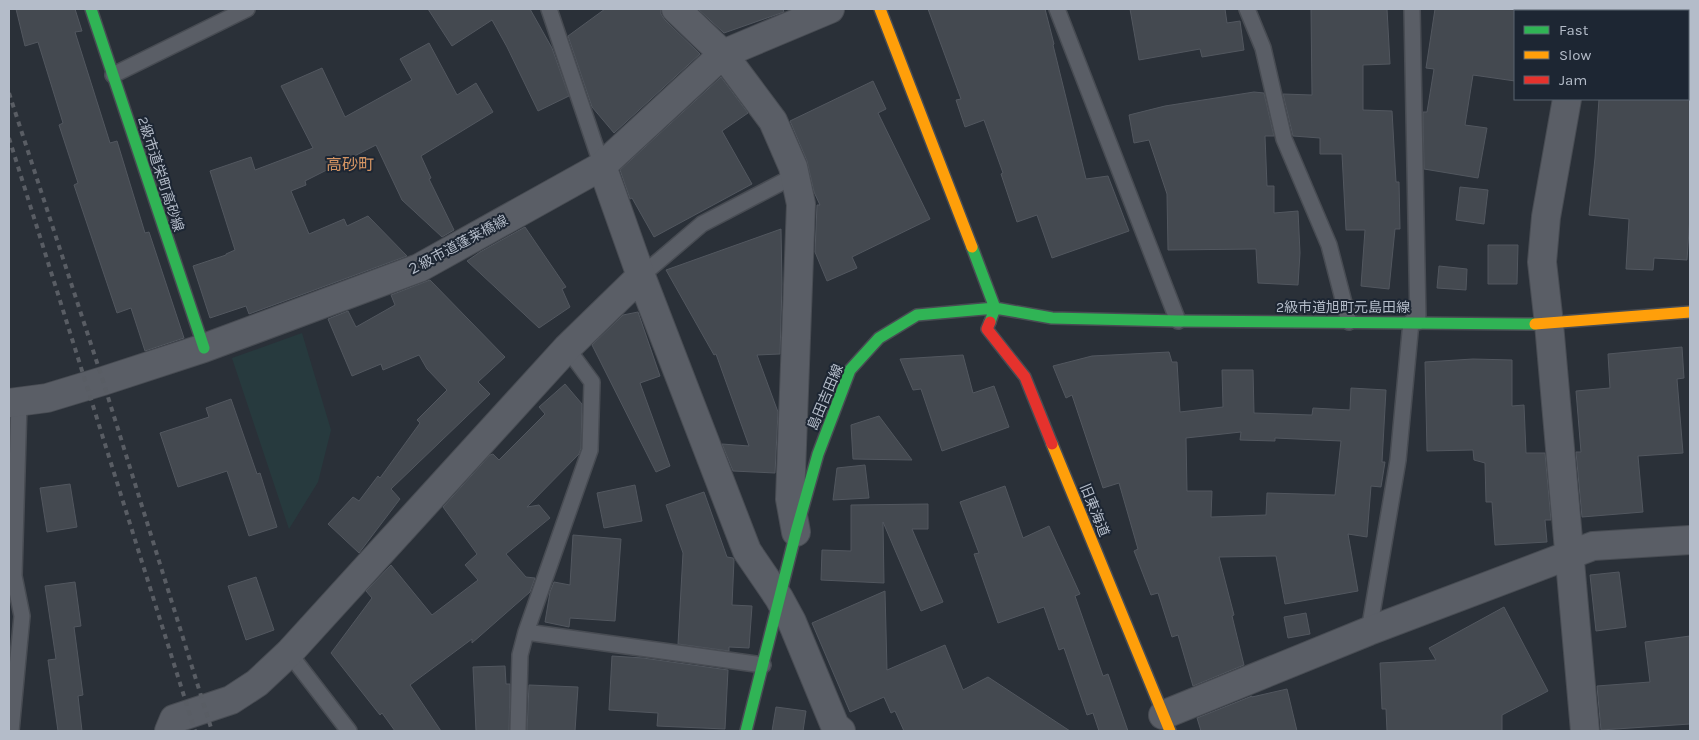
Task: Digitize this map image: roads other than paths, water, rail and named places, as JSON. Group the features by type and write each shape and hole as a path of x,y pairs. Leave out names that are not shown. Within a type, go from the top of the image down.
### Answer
{"street":[{"name":"2級市道栄町高砂線","path":"91,9 204,348"},
{"path":"676,9 722,54 773,121 792,168 801,204 790,498 796,532"},
{"name":"２級市道蓬莱橋線","path":"14,402 47,398 103,382 204,348 419,268 602,166 722,54 830,9"},
{"path":"880,9 995,308"},
{"path":"1566,100 1546,217 1542,262 1585,731"},
{"path":"602,166 640,276 748,551 779,598 792,622 837,730"},
{"path":"168,731 174,719 231,700 257,683 289,653 567,348 640,276"},
{"name":"2級市道旭町元島田線","path":"995,308 1052,318 1549,324 1690,312"},
{"name":"島田吉田線","path":"746,731 796,532 818,454 850,370 879,338 917,315 995,308"},
{"name":"旧東海道","path":"995,308 987,329 1025,377 1166,723"},
{"path":"1166,723 1369,631 1593,546 1690,540"}],"lane":[{"path":"113,75 247,9"},
{"path":"549,9 602,166"},
{"path":"1057,9 1178,321"},
{"path":"1247,9 1264,48 1284,139 1329,245 1349,322"},
{"path":"1369,631 1398,460 1414,322 1412,9"},
{"path":"640,276 702,224 794,176"},
{"path":"518,731 520,655 526,632 590,450 592,382 567,348"},
{"path":"11,731 22,616 14,576 14,402"},
{"path":"526,632 762,665"},
{"path":"289,653 349,731"}],"railway":[{"path":"9,93 103,381 212,731"},
{"path":"9,138 195,731"}],"district":[{"name":"高砂町","path":"350,164"}]}
